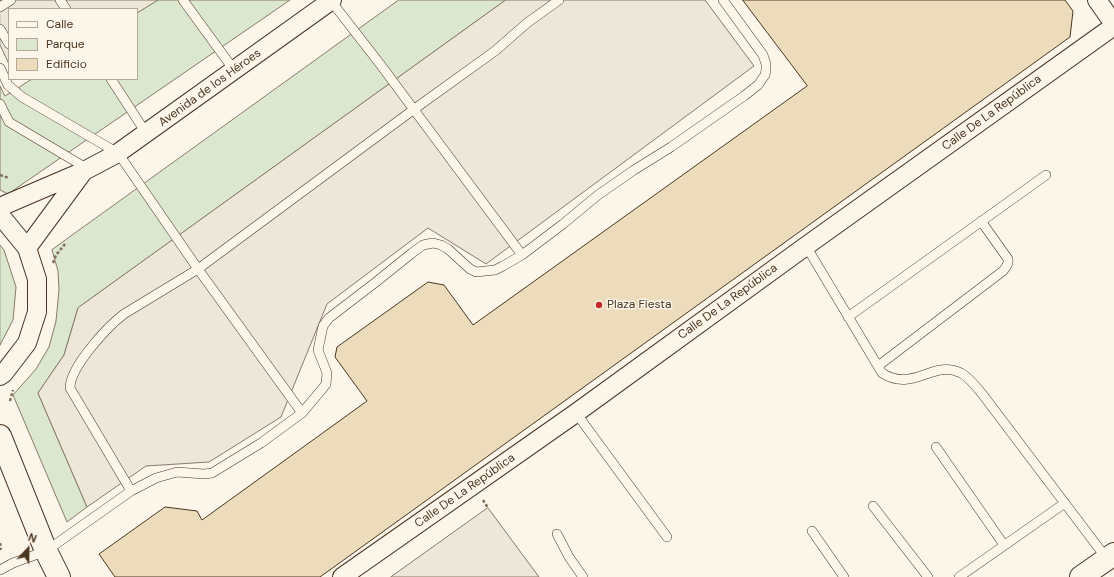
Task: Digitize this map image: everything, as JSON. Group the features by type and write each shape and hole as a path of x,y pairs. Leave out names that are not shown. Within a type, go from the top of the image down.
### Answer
{"main road":[{"path":"0,436 46,551 59,577"},
{"path":"1082,577 1110,556"}],"street":[{"path":"1097,0 1114,25"},
{"name":"Avenida de los Héroes","path":"0,207 86,170 118,153 332,1"},
{"name":"Calle De La República","path":"342,577 576,413 1114,25"},
{"name":"Avenida de los Héroes","path":"28,248 86,170"},
{"path":"0,215 28,248 37,279 37,312 27,343 0,376"}],"lane":[{"path":"0,7 11,0"},
{"path":"183,0 234,70"},
{"path":"131,491 70,388 70,383 74,372 97,341 114,322 124,314 198,269 495,51 527,23 559,0"},
{"path":"0,570 13,563 46,551 131,491 156,478 177,472 212,474 261,443 302,413 326,384 326,373 318,350 322,331 326,322 329,318 423,245 442,245 470,269 476,272 495,270 522,255 598,195 671,147 738,100 762,80 765,75 766,64 763,56 723,0"},
{"path":"332,1 522,255"},
{"path":"0,29 8,42"},
{"path":"0,68 22,97 118,153 198,269 302,413"},
{"path":"112,80 146,133"},
{"path":"0,104 9,122 86,170"},
{"path":"848,317 1046,175"},
{"path":"878,366 1003,271 1007,266 1008,259 981,222"},
{"path":"806,246 882,373 889,378 897,380 910,380 933,371 942,370 953,371 970,380 1065,503 1110,556"},
{"path":"576,413 667,537"},
{"path":"936,447 1004,545"},
{"path":"962,576 1065,503"},
{"path":"873,506 928,577"},
{"path":"812,531 844,577"},
{"path":"557,534 569,557 583,577"}],"path":[{"path":"0,175 10,178"},
{"path":"0,543 0,550"}],"green space":[{"path":"158,0 290,0 8,194 0,190 0,86 5,96 30,80 138,80 138,12"},
{"path":"399,0 506,0 78,308 64,355 38,393 87,507 67,522 13,395 36,369 49,347 56,321 59,290 58,271 52,250"},
{"path":"0,245 4,250 16,287 13,320 0,345"}],"shaded area":[{"path":"0,0 158,0 138,12 138,8 8,8 8,62 0,45"},
{"path":"506,0 705,0 754,66 486,264 428,228 327,304 281,417 209,462 146,466 87,507 38,393 64,355 78,308"},
{"path":"488,508 539,577 391,577"}],"building":[{"name":"Plaza Fiesta","path":"743,0 1065,0 1073,11 1070,37 320,577 115,577 99,554 165,507 197,511 202,520 367,401 335,357 337,347 428,282 444,285 473,325 807,86"}],"place":[{"name":"Plaza Fiesta","path":"599,305"}]}
